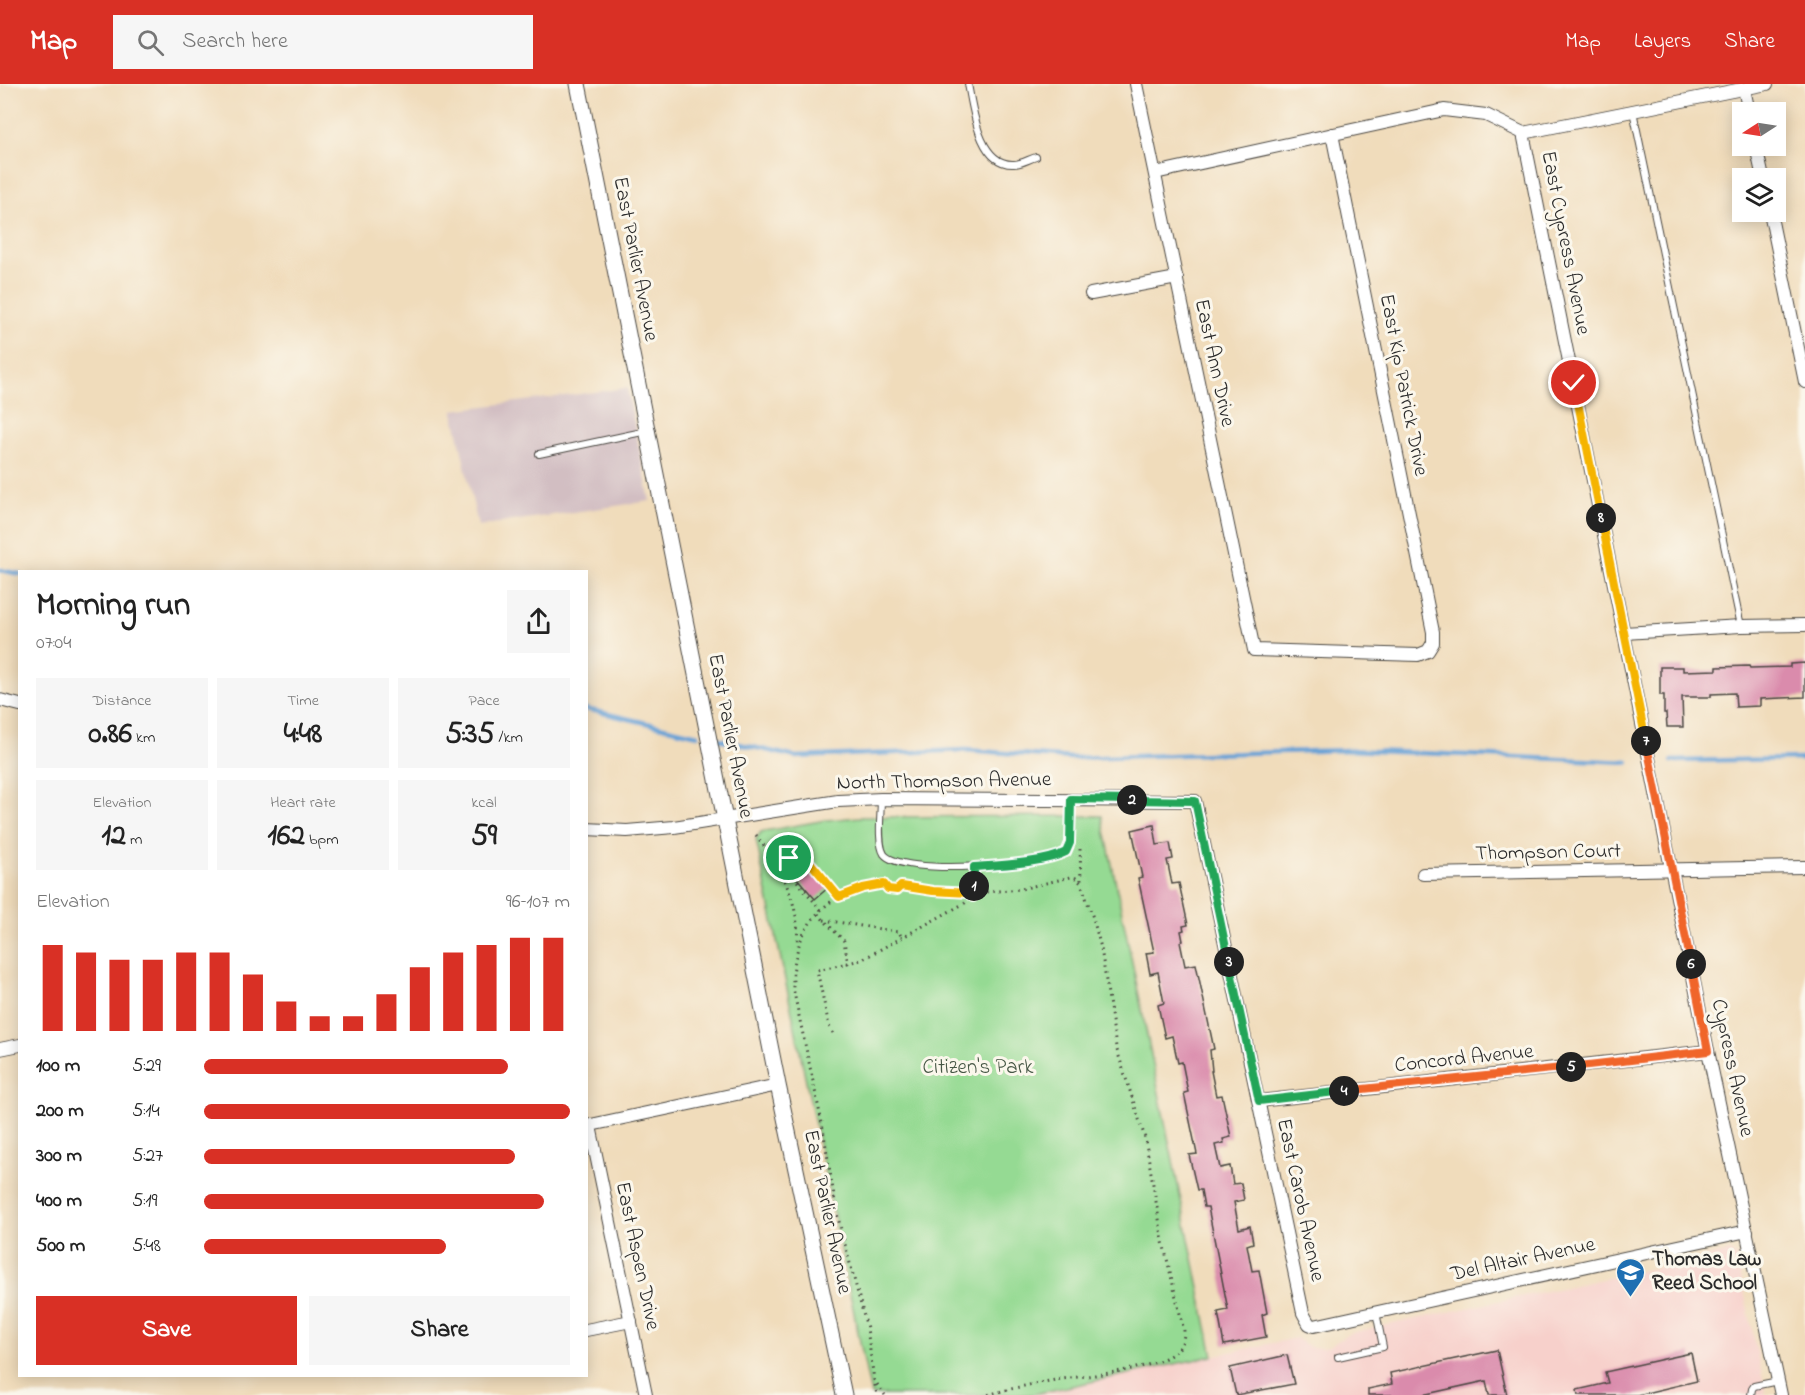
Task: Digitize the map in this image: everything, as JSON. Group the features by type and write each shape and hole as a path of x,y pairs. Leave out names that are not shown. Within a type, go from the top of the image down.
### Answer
{"street":[{"name":"East Ann Drive","path":"1136,84 1254,650"},
{"path":"1155,173 1444,110 1486,115 1523,134 1767,84"},
{"name":"East Parlier Avenue","path":"582,85 778,1085 844,1395"},
{"path":"1744,89 1747,102"},
{"name":"East Kip Patrick Drive","path":"1254,650 1418,655 1428,651 1433,643 1433,632 1332,134"},
{"name":"East Cypress Avenue","path":"1523,134 1648,748"},
{"path":"1772,222 1805,382"},
{"path":"1091,294 1177,278"},
{"path":"1624,633 1741,626 1805,625"},
{"path":"0,700 18,704"},
{"name":"Cypress Avenue","path":"1648,748 1708,1051 1781,1395"},
{"name":"North Thompson Avenue","path":"588,829 627,831 674,827 838,801 881,798 1195,801"},
{"name":"East Carob Avenue","path":"1195,801 1303,1313 1309,1324"},
{"name":"Thompson Court","path":"1423,874 1805,867"},
{"path":"0,1049 18,1045"},
{"name":"Concord Avenue","path":"1259,1101 1708,1051"},
{"path":"588,1126 778,1085"},
{"name":"East Aspen Drive","path":"588,1126 632,1321 646,1395"},
{"name":"Del Altair Avenue","path":"1309,1324 1318,1326 1747,1231"},
{"path":"588,1330 632,1321"}],"lane":[{"path":"968,84 982,143 992,156 1005,163 1016,164 1036,157"},
{"path":"1633,111 1741,626"},
{"path":"539,454 648,431"},
{"path":"881,798 880,842 882,852 892,861 948,868 1021,863 1066,852 1070,843 1071,799"},
{"path":"1338,1357 1383,1347 1376,1312"},
{"path":"1751,1395 1754,1386 1778,1381"}],"path":[{"path":"756,835 786,884 796,915 798,930 793,976 795,1001 813,1077 837,1214 865,1319 877,1395 879,1393 885,1395"},
{"path":"839,897 804,855 788,870 824,920 844,941 848,964"},
{"path":"774,861 781,857 789,858 795,864"},
{"path":"973,897 974,867"},
{"path":"1071,878 1080,868"},
{"path":"833,1033 829,1026 817,970 861,960 973,897 980,897 986,892 1021,889 1071,878 1076,878 1081,883 1097,932 1104,964 1113,1033 1120,1061 1145,1138 1163,1242 1184,1337 1179,1348 1150,1364 1109,1373 1039,1383 987,1395"},
{"path":"796,950 808,926 820,912 839,897 863,888 884,884 888,889 897,890 901,886 968,893 973,897"},
{"path":"824,920 899,932 902,938"},
{"path":"874,1380 885,1395"}],"shaded area":[{"path":"627,388 650,501 478,526 453,410"},
{"name":"Thomas Law Reed School","path":"1730,1252 1737,1258 1766,1395 1029,1395 1296,1338 1310,1347 1323,1348 1350,1333"}],"green space":[{"name":"Citizen's Park","path":"1102,816 1213,1356 1029,1395 871,1395 756,839 761,832 765,831 826,820 860,817"}],"building":[{"path":"1805,663 1805,697 1760,699 1760,706 1736,707 1735,693 1711,694 1711,697 1682,697 1683,727 1667,727 1664,695 1660,695 1660,667 1683,667 1683,671 1717,670 1717,667 1790,667 1790,664"},
{"path":"1154,825 1157,845 1170,843 1173,859 1167,860 1172,884 1179,883 1188,925 1183,926 1184,930 1181,931 1183,941 1180,942 1185,966 1196,964 1214,1049 1210,1050 1216,1096 1222,1095 1231,1137 1223,1139 1224,1143 1215,1145 1220,1168 1230,1166 1233,1184 1241,1183 1244,1200 1234,1202 1239,1229 1250,1226 1253,1243 1247,1245 1252,1271 1259,1270 1267,1313 1262,1315 1266,1337 1224,1345 1218,1312 1228,1310 1208,1207 1204,1207 1201,1190 1197,1190 1189,1155 1197,1154 1184,1093 1188,1092 1182,1062 1178,1063 1172,1036 1165,1038 1158,1005 1164,1003 1158,972 1150,974 1146,953 1154,952 1138,878 1142,877 1132,830"},
{"path":"804,858 829,887 815,899 790,870"},
{"path":"1497,1350 1507,1395 1489,1395 1486,1381 1422,1395 1368,1395 1368,1389 1392,1384 1390,1373"},
{"path":"1691,1353 1697,1381 1637,1395 1578,1395 1577,1390 1608,1383 1605,1372"},
{"path":"1287,1355 1294,1384 1236,1395 1230,1368"}],"waterway":[{"path":"0,570 18,574"},
{"path":"588,709 698,735"},
{"path":"718,739 796,757 966,750 1071,758 1349,750 1628,762"},
{"path":"1672,761 1805,759"}],"place":[{"name":"Thomas Law Reed School","path":"1631,1298"}],"route":[{"path":"789,858 795,864 804,855 839,897 871,885 884,884 888,889 897,890 901,886 968,893 973,897 974,867 1021,863 1066,852 1070,843 1071,799 1195,801 1259,1101 1708,1051 1574,383"}]}
